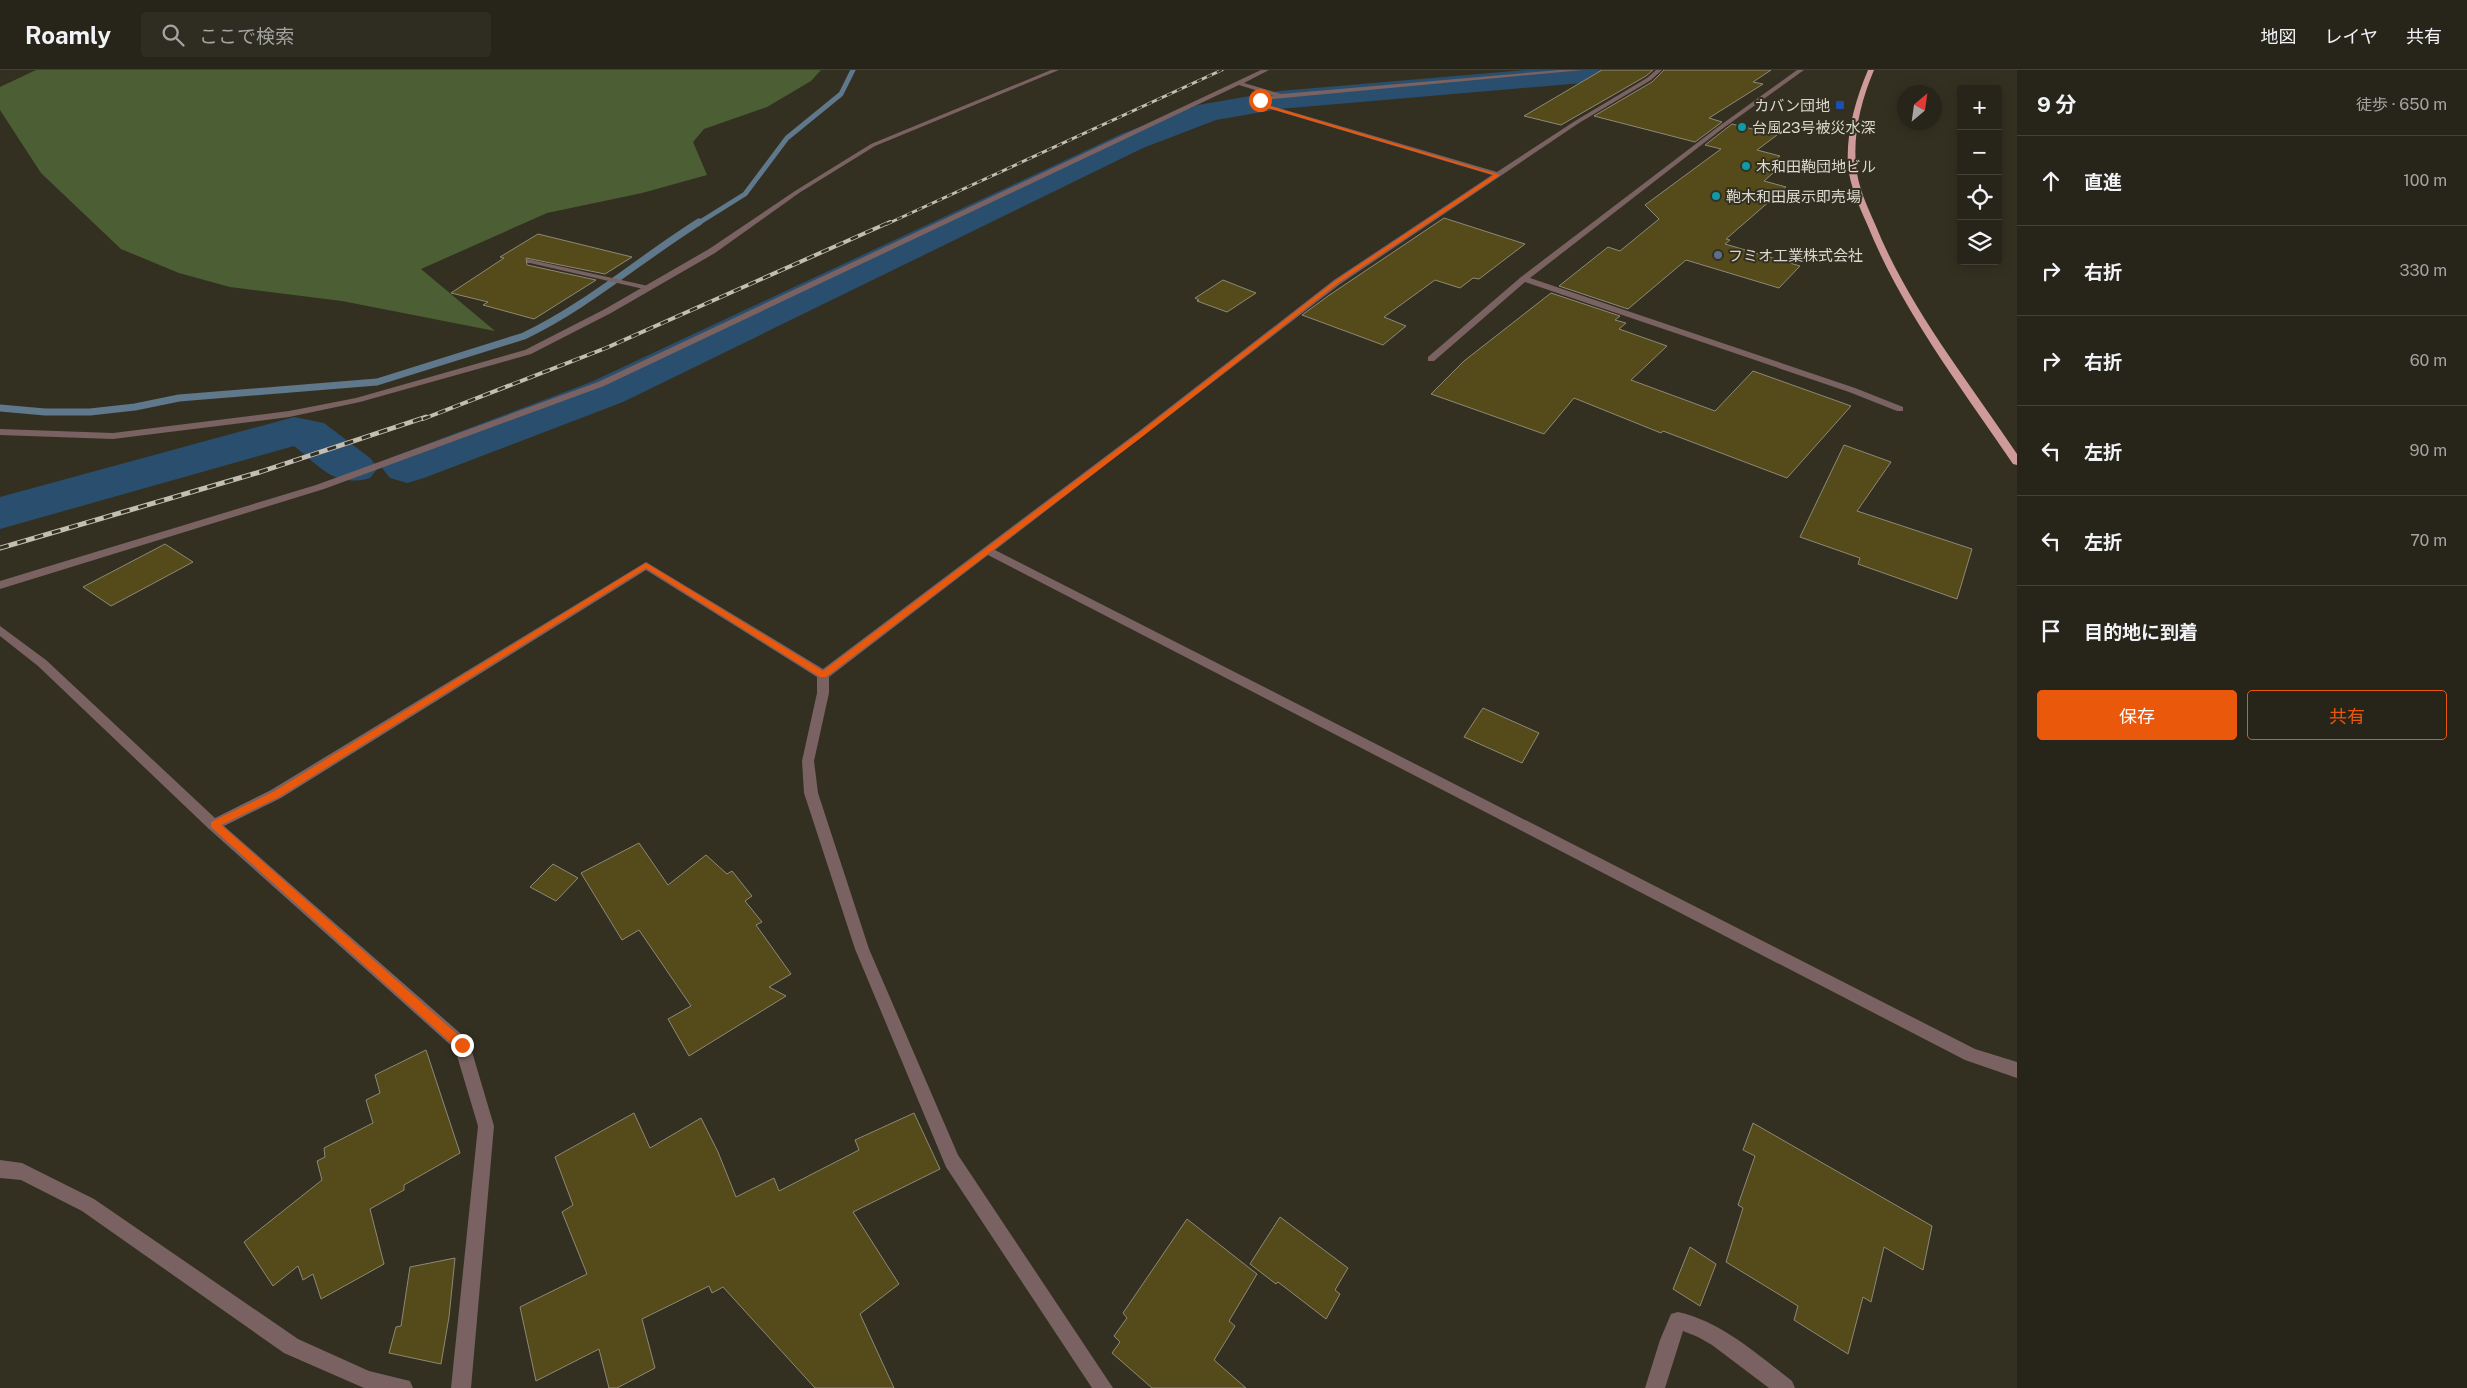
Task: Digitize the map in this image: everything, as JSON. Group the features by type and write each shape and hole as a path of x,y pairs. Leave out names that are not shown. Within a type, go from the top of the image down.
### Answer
{"highway":[{"path":"1871,70 1856,112 1852,144 1852,167 1868,219 1882,255 1905,296 2017,462"}],"street":[{"path":"0,432 114,436 289,414 357,400 528,352 648,288 712,251 797,192 873,145 1056,70"},
{"path":"0,585 320,487 601,384 1266,70"},
{"path":"1498,175 1266,106 1258,99 1580,70"},
{"path":"823,675 1149,428 1337,282 1577,122 1649,79 1659,70"},
{"path":"1431,359 1524,279 1720,128 1801,70"},
{"path":"1238,82 1281,96"},
{"path":"530,261 648,288"},
{"path":"1524,279 1852,390 1900,409"},
{"path":"986,550 1971,1055 2017,1070"},
{"path":"214,824 276,794 646,565 823,675"},
{"path":"0,630 42,663 214,824 462,1045 486,1126 461,1388"},
{"path":"823,675 823,693 808,760 812,793 862,949 952,1161 1103,1388"},
{"path":"0,1168 22,1172 88,1205 291,1346 368,1380 403,1388"},
{"path":"1655,1388 1678,1320 1704,1329 1785,1388"}],"green space":[{"path":"36,70 821,70 811,81 767,107 704,129 693,142 707,175 642,193 547,213 421,269 495,331 342,301 230,287 179,273 121,249 41,173 0,110 0,87"}],"building":[{"path":"1602,70 1653,70 1646,76 1561,125 1524,116"},
{"path":"1664,70 1771,70 1753,82 1763,84 1709,118 1722,122 1695,142 1594,116 1652,82"},
{"path":"1732,124 1777,135 1757,150 1780,156 1769,164 1780,167 1764,181 1786,187 1726,239 1730,240 1725,244 1800,266 1779,288 1686,260 1628,309 1559,286 1608,247 1620,251 1659,219 1645,205 1721,149 1705,145"},
{"path":"1444,218 1525,244 1479,279 1473,278 1460,288 1435,280 1384,317 1406,326 1383,345 1302,315 1328,296"},
{"path":"538,234 632,257 605,274 526,258 527,265 596,280 534,319 483,305 488,302 451,293 504,258 500,257"},
{"path":"1223,280 1256,293 1227,312 1197,301 1199,300 1195,298"},
{"path":"1551,293 1620,316 1615,320 1626,323 1619,329 1667,346 1631,380 1715,411 1753,371 1851,406 1787,478 1663,431 1661,433 1574,398 1544,434 1431,394 1464,361"},
{"path":"1844,445 1891,462 1857,511 1972,549 1957,599 1858,564 1860,558 1800,537"},
{"path":"165,544 193,562 111,606 83,587"},
{"path":"1483,708 1539,733 1522,763 1464,737"},
{"path":"639,843 668,885 706,855 727,874 732,871 752,896 745,901 762,922 756,925 791,974 769,987 786,996 689,1056 668,1019 691,1006 639,930 622,940 581,873"},
{"path":"553,864 578,878 556,901 530,887"},
{"path":"426,1050 460,1153 404,1185 404,1190 370,1209 384,1264 321,1299 313,1274 303,1280 298,1266 273,1286 244,1242 322,1180 317,1161 325,1157 324,1148 373,1123 366,1100 380,1093 375,1075"},
{"path":"634,1113 650,1148 701,1118 718,1152 736,1197 774,1178 779,1191 859,1150 855,1140 914,1113 940,1169 853,1212 899,1284 860,1314 894,1388 815,1388 723,1287 712,1293 709,1286 642,1319 655,1368 617,1388 609,1388 599,1349 536,1381 520,1307 587,1274 562,1212 573,1205 555,1157"},
{"path":"1753,1123 1932,1226 1923,1270 1884,1247 1871,1302 1863,1297 1848,1354 1794,1320 1798,1306 1726,1262 1743,1208 1738,1205 1755,1156 1743,1150"},
{"path":"1280,1217 1348,1268 1335,1290 1340,1294 1326,1319 1278,1282 1276,1284 1250,1264"},
{"path":"1187,1219 1257,1274 1229,1321 1235,1326 1214,1360 1246,1388 1152,1388 1112,1353 1120,1342 1114,1336 1127,1318 1123,1313"},
{"path":"1690,1247 1716,1264 1700,1306 1673,1289"},
{"path":"455,1258 449,1317 441,1364 389,1353 396,1327 401,1326 410,1267"}],"waterway":[{"path":"697,224 745,194 787,138 841,94 853,70"},
{"path":"407,468 607,392 1132,141 1209,112 1279,100 1629,70"},
{"path":"0,408 45,412 90,412 135,407 179,398 377,382 524,336 592,297 699,222"},
{"path":"0,513 294,431 307,433 353,468"}],"railway":[{"path":"887,224 1222,70"},
{"path":"423,419 606,348 890,222"},
{"path":"0,548 260,472 426,417"}],"place":[{"name":"カバン団地","path":"1840,105"},
{"name":"台風23号被災水深","path":"1742,127"},
{"name":"木和田鞄団地ビル","path":"1746,166"},
{"name":"鞄木和田展示即売場","path":"1716,196"},
{"name":"フミオ工業株式会社","path":"1718,255"}],"route":[{"path":"462,1045 214,824 276,794 646,565 823,675 1141,434 1337,282 1498,175 1266,106 1260,100"}]}
